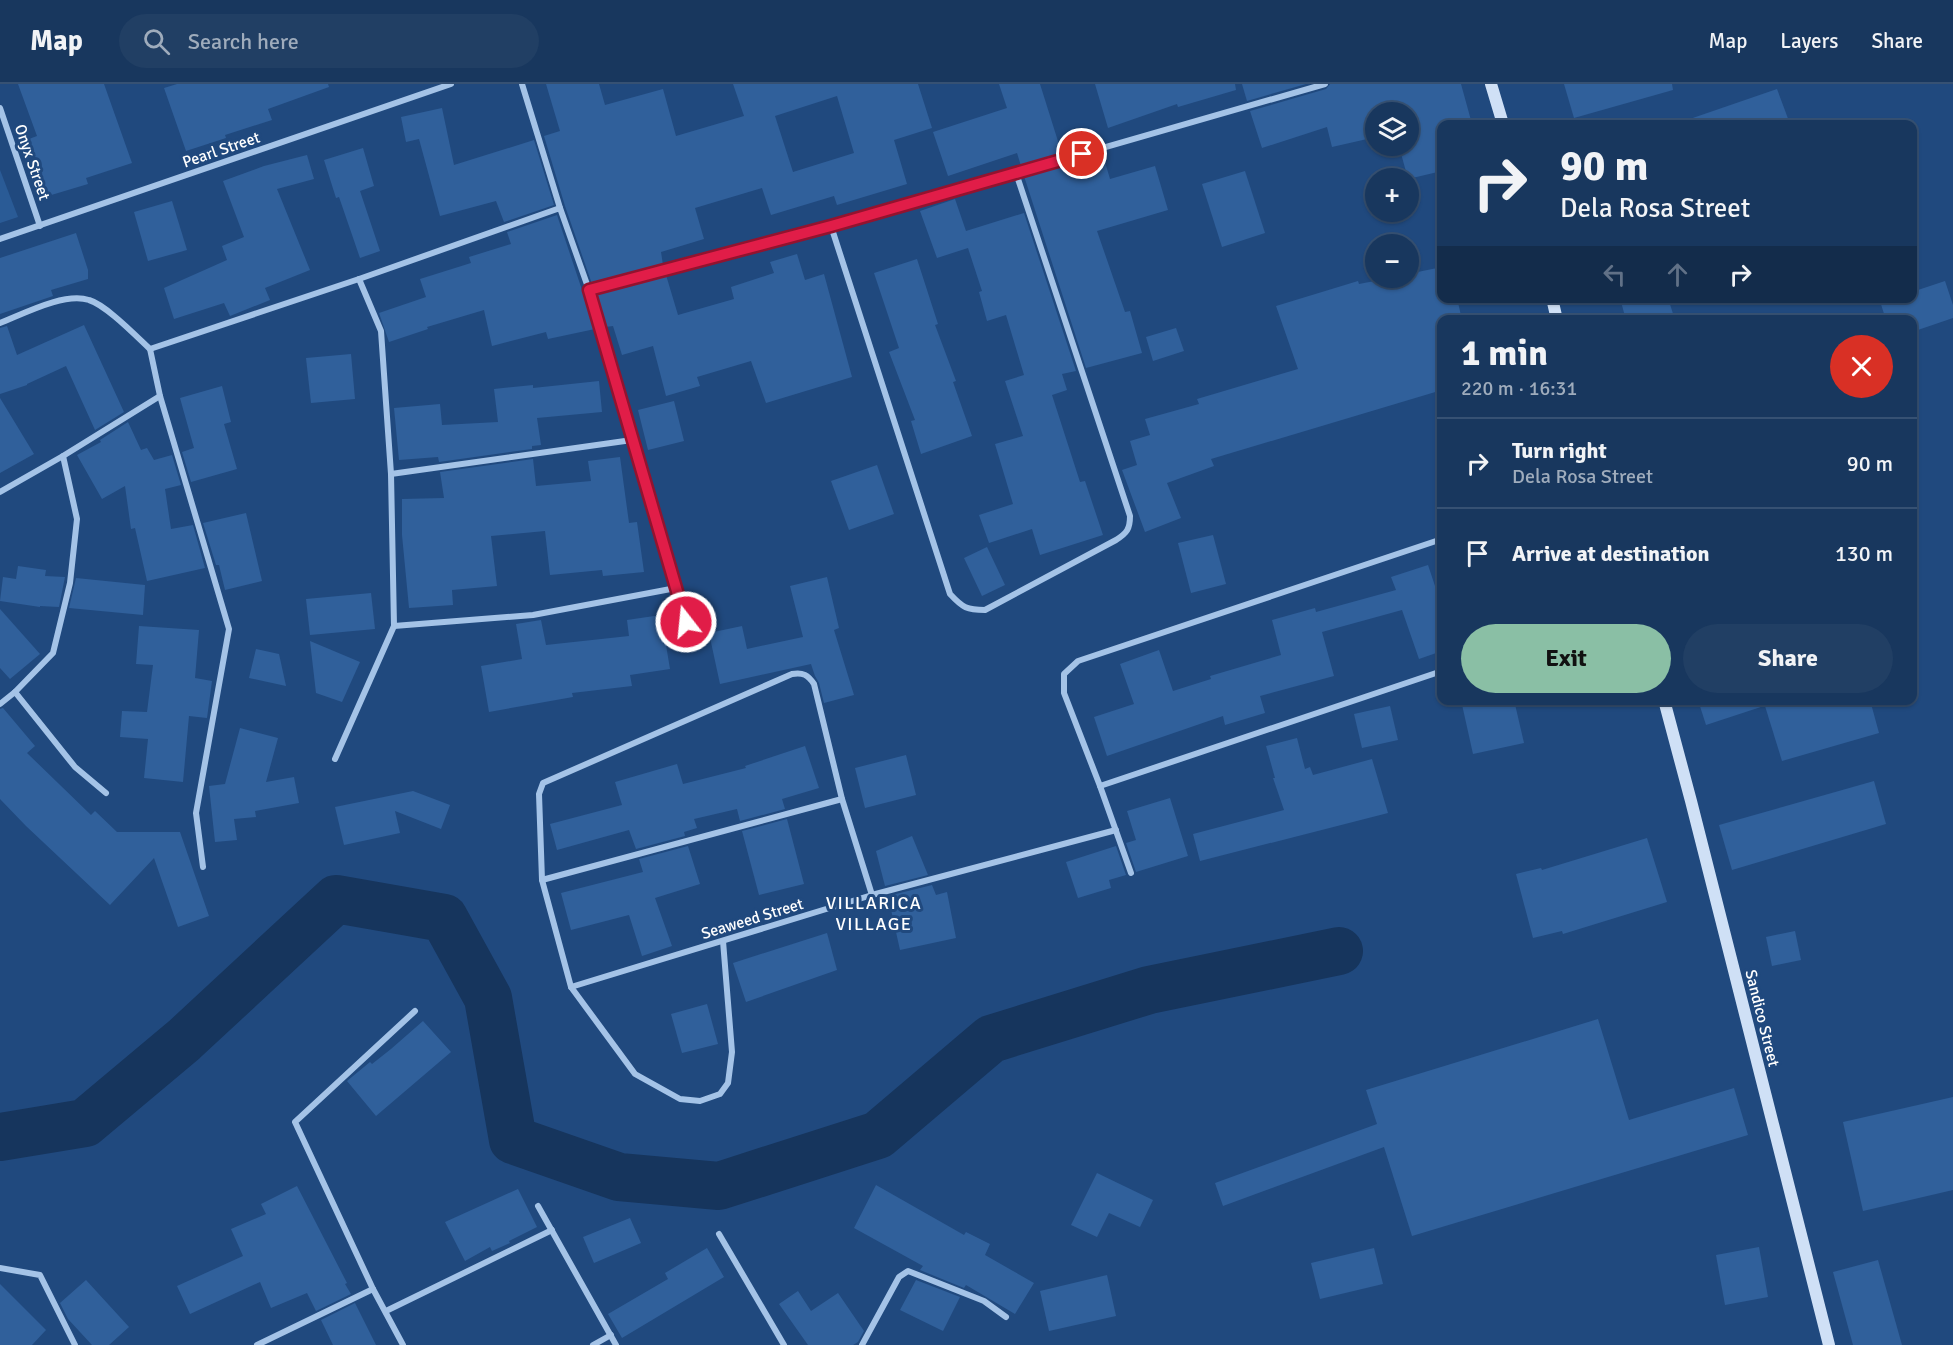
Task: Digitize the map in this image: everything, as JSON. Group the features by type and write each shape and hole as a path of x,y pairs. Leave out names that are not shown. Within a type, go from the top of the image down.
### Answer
{"main road":[{"path":"1491,84 1502,120"},
{"name":"Sandico Street","path":"1665,705 1829,1345"}],"street":[{"name":"Pearl Street","path":"0,239 451,84"},
{"path":"522,84 560,208 589,290 686,622"},
{"path":"589,290 831,226 1325,84"},
{"name":"Onyx Street","path":"0,108 40,226"},
{"path":"831,226 950,594 960,605 970,610 985,610 1116,540 1130,527 1130,516 1016,173"},
{"path":"150,349 560,208"},
{"path":"335,759 394,626 391,474 381,331 359,279"},
{"path":"0,323 62,300 76,298 90,300 102,307 150,349 160,396 229,630 196,813 203,867"},
{"path":"0,492 160,396"},
{"path":"391,474 632,440"},
{"path":"0,704 53,653 70,583 77,519 63,456"},
{"path":"1131,873 1064,693 1064,674 1078,661 1437,541"},
{"path":"394,626 533,615 676,588"},
{"path":"723,941 732,1052 728,1083 720,1094 700,1101 681,1099 635,1074 571,987 542,880 539,794 543,783 792,674 801,673 809,676 814,684 842,798 872,896"},
{"path":"1100,786 1437,673"},
{"path":"15,692 75,767 106,793"},
{"path":"542,880 842,798"},
{"name":"Seaweed Street","path":"571,987 872,896 1116,830"},
{"path":"403,1345 373,1289 295,1122 414,1011"},
{"path":"538,1206 616,1345"},
{"path":"386,1311 552,1230"},
{"path":"719,1234 784,1345"},
{"path":"0,1268 40,1275 75,1345"},
{"path":"862,1345 899,1277 908,1271 984,1301 1006,1317"},
{"path":"256,1345 373,1289"},
{"path":"593,1345 611,1335"}],"shaded area":[{"path":"0,170 18,217 0,223"}],"building":[{"path":"18,84 104,84 132,163 86,178 88,184 48,196 29,139 37,136"},
{"path":"177,84 328,84 329,87 268,109 272,120 225,135 226,138 186,151 164,88"},
{"path":"546,84 599,84 605,105 663,89 676,136 744,116 733,84 918,84 932,128 894,140 907,184 837,205 834,196 771,215 762,188 695,208 704,239 661,252 663,265 592,284 544,136 560,131","holes":["837,96 854,153 793,172 775,116"]},
{"path":"999,84 1040,84 1062,154 1021,166 1017,153 948,176 933,132 1007,108"},
{"path":"1095,84 1235,84 1236,90 1178,107 1177,104 1108,128"},
{"path":"1242,84 1306,84 1247,101"},
{"path":"1330,84 1461,84 1471,120 1437,120 1437,172 1419,176 1419,168 1405,168 1402,156 1419,156 1419,102 1365,102 1365,140 1332,147 1327,127 1262,148 1250,111 1326,89"},
{"path":"1564,84 1672,84 1673,90 1574,118"},
{"path":"1777,89 1789,120 1687,120"},
{"path":"442,108 454,165 534,140 554,205 504,222 496,201 440,216 419,139 406,142 401,117"},
{"path":"363,148 374,186 360,191 380,251 360,258 339,197 336,198 324,160"},
{"path":"307,155 314,179 277,189 310,270 265,288 270,300 230,316 224,303 174,319 164,288 227,260 222,246 244,237 223,181 264,166"},
{"path":"1105,162 1110,179 1155,166 1168,210 1097,231 1125,312 1130,311 1142,353 1086,368 1024,176 1065,164 1069,173"},
{"path":"1245,171 1265,233 1222,247 1202,184"},
{"path":"955,199 966,231 1024,213 1076,371 1062,374 1067,390 1052,395 1080,482 1085,481 1103,535 1040,555 1032,529 989,543 979,515 1013,504 995,444 1023,436 1005,381 1024,375 1006,315 987,321 979,292 982,291 968,248 937,258 920,211"},
{"path":"172,201 187,250 148,261 134,212"},
{"path":"557,215 595,329 548,339 546,332 492,346 484,310 427,327 428,329 389,342 379,313 426,297 420,279 471,263 469,257 511,244 507,232"},
{"path":"76,233 88,270 88,279 51,290 53,296 0,314 0,258"},
{"path":"797,254 805,280 824,274 852,377 766,403 751,361 697,377 700,386 666,396 653,346 622,355 613,326 605,327 596,294 666,275 678,315 734,299 731,287 774,273 770,262"},
{"path":"917,259 938,324 935,325 956,381 953,382 972,436 921,454 911,421 915,420 889,352 899,348 874,273"},
{"path":"1437,268 1437,303 1458,303 1461,315 1437,315 1437,391 1211,459 1214,466 1167,483 1181,518 1145,532 1122,470 1137,465 1130,441 1150,435 1145,419 1199,404 1197,399 1298,369 1276,306 1358,281 1359,284 1365,283 1365,288 1419,288 1419,272"},
{"path":"1945,281 1953,305 1953,318 1917,330 1917,315 1884,315 1881,303 1917,303 1917,290"},
{"path":"1621,303 1670,303 1673,315 1625,315"},
{"path":"84,325 124,412 95,430 66,366 27,385 0,394 0,328 7,326 17,355"},
{"path":"1176,328 1184,351 1153,361 1146,337"},
{"path":"351,354 355,399 311,403 306,358"},
{"path":"599,381 602,412 537,418 541,445 532,446 532,449 439,462 438,457 399,460 394,408 440,404 442,425 498,422 494,389 533,385 533,388"},
{"path":"222,386 231,422 224,424 237,469 191,482 182,452 194,448 180,398"},
{"path":"0,398 34,454 0,473"},
{"path":"674,401 684,441 648,450 638,410"},
{"path":"128,422 141,450 147,448 154,460 172,455 181,485 165,489 171,529 193,525 205,568 147,581 135,528 131,529 125,486 102,499 77,455 101,442 100,440"},
{"path":"620,457 629,523 637,522 644,572 603,576 602,570 550,575 545,531 491,536 497,586 452,590 453,605 409,608 402,535 402,499 444,498 440,472 533,459 536,486 591,481 588,461"},
{"path":"877,465 894,514 849,530 831,481"},
{"path":"246,513 262,581 225,590 219,565 216,565 203,523"},
{"path":"1213,535 1226,584 1191,593 1178,543"},
{"path":"987,547 1005,585 982,596 964,558"},
{"path":"1428,565 1437,592 1437,653 1419,659 1402,610 1322,632 1334,676 1260,696 1265,713 1225,725 1223,716 1107,756 1094,717 1134,704 1120,664 1159,650 1173,691 1211,679 1210,676 1281,655 1272,620 1315,608 1316,612 1396,590 1391,577"},
{"path":"18,566 46,570 45,576 65,577 59,607 40,607 0,601 3,577 16,579"},
{"path":"827,577 839,628 834,630 854,695 824,703 811,664 720,684 709,633 742,626 747,649 803,637 790,586"},
{"path":"76,578 145,585 143,615 69,608"},
{"path":"371,593 375,629 310,635 306,599"},
{"path":"0,609 40,654 10,679 0,668"},
{"path":"661,615 670,669 630,675 632,686 572,693 573,697 489,712 481,666 522,659 516,624 541,620 546,645 629,636 627,620"},
{"path":"139,626 199,630 195,678 212,681 207,718 189,716 183,782 144,778 148,739 120,737 122,711 147,712 153,665 136,664"},
{"path":"310,641 360,662 342,702 316,693"},
{"path":"256,649 279,654 286,686 249,678"},
{"path":"1462,705 1515,705 1524,743 1473,754"},
{"path":"1700,705 1767,705 1706,725"},
{"path":"1871,705 1879,733 1782,761 1765,706"},
{"path":"1390,706 1398,740 1362,748 1354,714"},
{"path":"3,708 35,746 27,753 91,815 95,811 117,832 180,832 209,916 178,927 154,858 110,905 26,826 0,799 0,709"},
{"path":"240,728 278,738 266,782 294,777 299,803 255,811 256,817 234,819 237,840 215,842 209,786 225,784"},
{"path":"1297,738 1305,769 1310,767 1313,775 1372,759 1388,813 1200,861 1193,834 1284,810 1273,778 1275,778 1266,746"},
{"path":"805,746 819,788 782,799 785,809 740,821 737,809 694,819 697,828 684,832 685,836 636,849 629,830 557,850 550,824 622,805 615,782 677,764 683,784 746,768 745,766"},
{"path":"906,755 916,795 865,808 855,768"},
{"path":"1874,781 1886,824 1732,870 1719,825"},
{"path":"413,791 450,805 441,829 395,811 400,833 344,845 335,807"},
{"path":"1170,798 1188,856 1136,872 1126,843 1136,840 1127,811"},
{"path":"787,819 804,884 759,895 742,831"},
{"path":"912,836 928,875 885,886 876,851"},
{"path":"1647,838 1667,902 1563,934 1562,931 1533,938 1516,874 1541,868 1542,870"},
{"path":"688,846 700,884 655,898 672,946 642,956 629,915 571,930 561,893 643,872 639,859"},
{"path":"1116,846 1126,875 1109,880 1111,888 1078,898 1066,862"},
{"path":"932,885 936,895 947,892 956,938 900,950 888,896"},
{"path":"1795,931 1801,960 1772,966 1766,937"},
{"path":"827,933 837,970 746,1002 733,963"},
{"path":"707,1004 718,1044 682,1053 671,1014"},
{"path":"1598,1019 1629,1120 1734,1088 1748,1135 1412,1236 1384,1147 1223,1206 1215,1183 1377,1124 1366,1090"},
{"path":"423,1021 451,1052 376,1116 347,1081 370,1062 372,1064 391,1049"},
{"path":"1953,1097 1953,1190 1863,1211 1843,1122"},
{"path":"1097,1173 1153,1200 1140,1227 1109,1213 1097,1237 1071,1225"},
{"path":"876,1185 964,1235 966,1232 990,1244 985,1255 1034,1283 1015,1314 966,1285 964,1288 920,1270 923,1266 854,1228"},
{"path":"297,1186 351,1294 316,1311 307,1293 271,1308 260,1282 190,1314 177,1286 243,1256 231,1229 266,1214 261,1204"},
{"path":"518,1189 537,1227 509,1241 510,1243 492,1251 490,1247 465,1261 445,1222"},
{"path":"630,1218 641,1243 594,1263 583,1237"},
{"path":"1759,1247 1768,1297 1725,1305 1716,1255"},
{"path":"707,1248 724,1277 622,1338 608,1314 668,1279 665,1273"},
{"path":"1374,1248 1383,1284 1320,1299 1311,1263"},
{"path":"1878,1260 1902,1345 1853,1345 1833,1272"},
{"path":"1107,1275 1116,1316 1049,1331 1040,1291"},
{"path":"86,1280 129,1327 109,1345 92,1345 68,1319 60,1303"},
{"path":"916,1280 960,1297 943,1331 900,1310"},
{"path":"0,1284 46,1330 32,1345 0,1345"},
{"path":"798,1291 811,1311 838,1293 864,1331 858,1342 853,1345 808,1345 779,1304"},
{"path":"355,1303 376,1345 333,1345 321,1320"}],"waterway":[{"path":"0,1137 85,1123 184,1040 336,899 444,918 488,998 513,1140 619,1177 719,1186 878,1135 991,1039 1149,990 1339,951"}],"district":[{"name":"VILLARICA VILLAGE","path":"874,913"}],"route":[{"path":"686,622 589,290 831,226 1082,154"}]}
